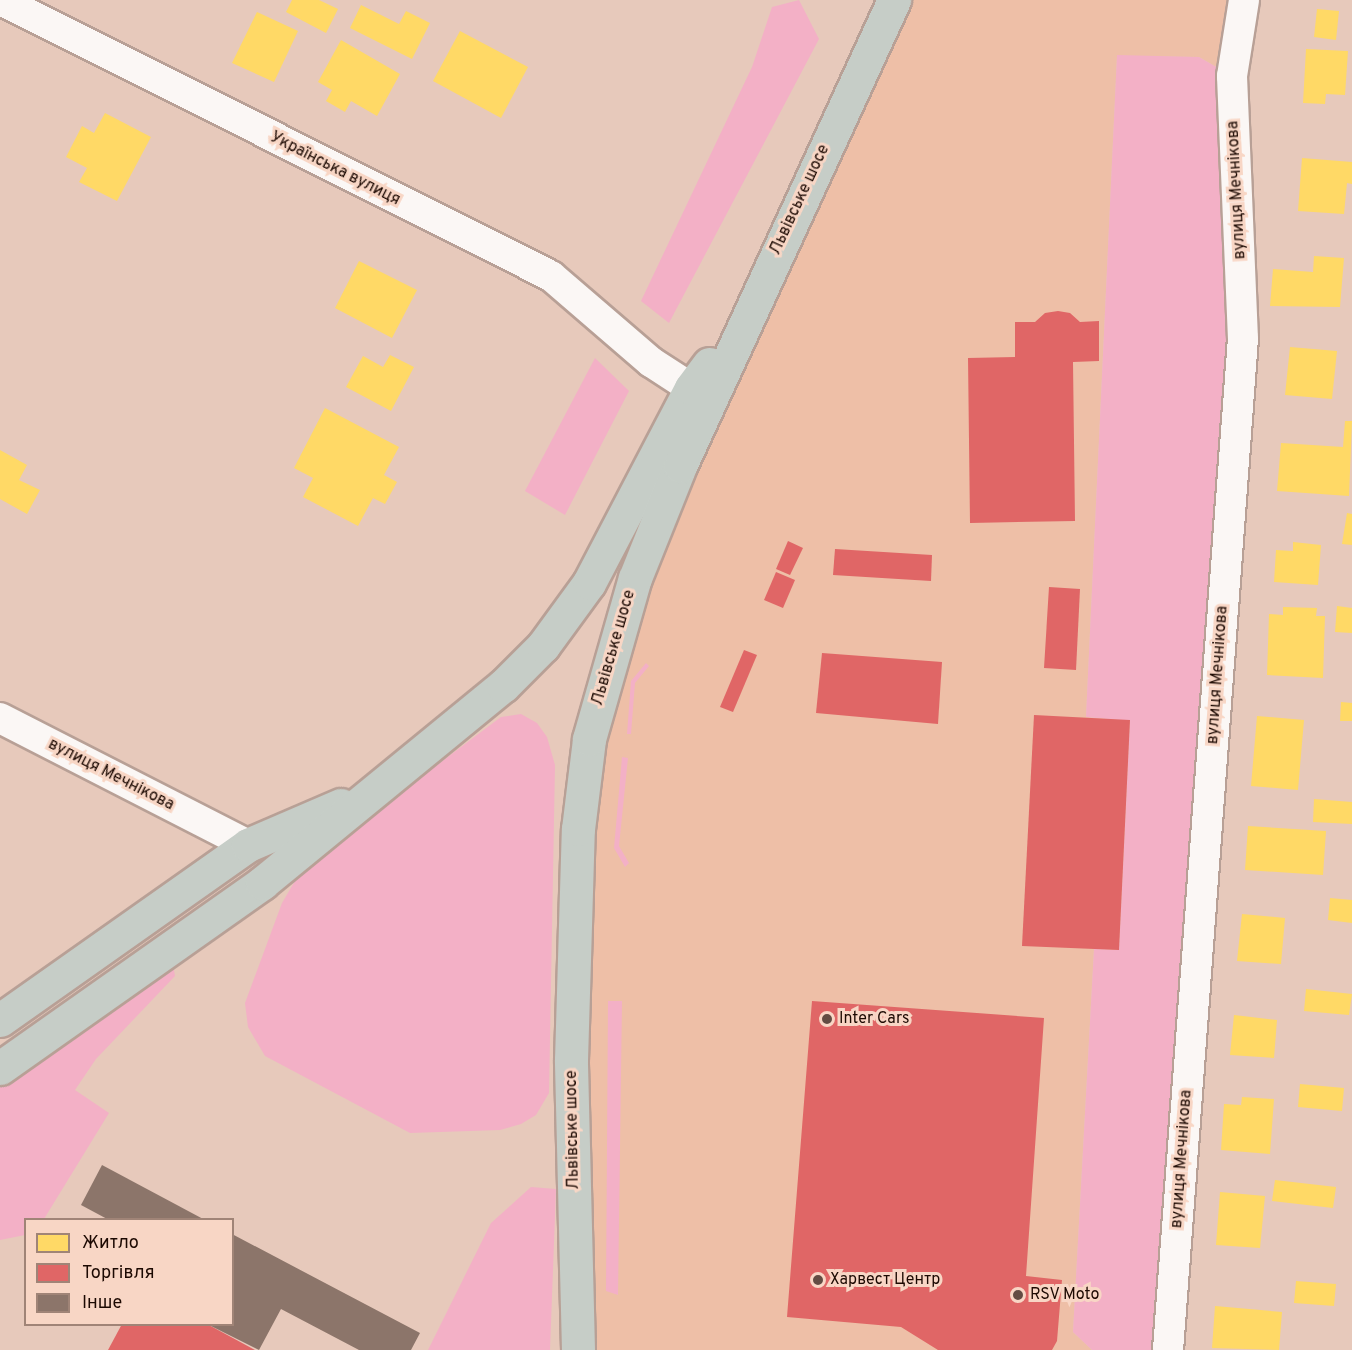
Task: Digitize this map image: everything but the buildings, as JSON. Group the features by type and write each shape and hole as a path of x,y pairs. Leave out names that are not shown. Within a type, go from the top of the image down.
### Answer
{"highway":[{"name":"Львівське шосе","path":"578,1350 571,1060 578,829 589,739 634,578 749,310 894,0"},
{"path":"0,1068 262,883 502,686 543,646 589,583 691,388 749,310"},
{"path":"0,1020 236,838 378,789"}],"street":[{"name":"Українська вулиця","path":"2,0 550,276 651,362 691,388"},
{"name":"вулиця Мечнікова","path":"1168,1350 1243,339 1232,76 1244,0"},
{"name":"вулиця Мечнікова","path":"0,718 236,838"}],"shaded area":[{"path":"799,0 819,39 669,323 641,301 752,67 772,7"},
{"path":"894,0 1244,0 1232,76 1199,57 1117,56 1086,717 1130,720 1119,950 1094,949 1073,1332 1092,1350 578,1350 574,929 613,646"},
{"path":"1117,55 1199,57 1232,76 1243,306 1168,1350 1092,1350 1073,1332 1094,949 1119,950 1130,721 1086,717"},
{"path":"595,358 629,391 565,515 525,491"},
{"path":"646,663 649,666 635,683 631,734 627,734 631,681"},
{"path":"521,714 537,723 547,737 555,765 549,1093 536,1115 521,1124 500,1130 410,1133 265,1056 248,1027 245,1003 282,903 305,864 501,717"},
{"path":"622,757 628,758 619,846 629,863 625,867 614,848"},
{"path":"173,965 175,976 96,1059 75,1090 109,1113 45,1218 24,1218 24,1235 0,1240 0,1080"},
{"path":"608,1001 622,1001 618,1295 606,1291"},
{"path":"531,1187 556,1189 550,1350 428,1350 491,1223"}],"place":[{"name":"Inter Cars","path":"827,1019"},
{"name":"Харвест Центр","path":"818,1280"},
{"name":"RSV Moto","path":"1018,1295"}]}
